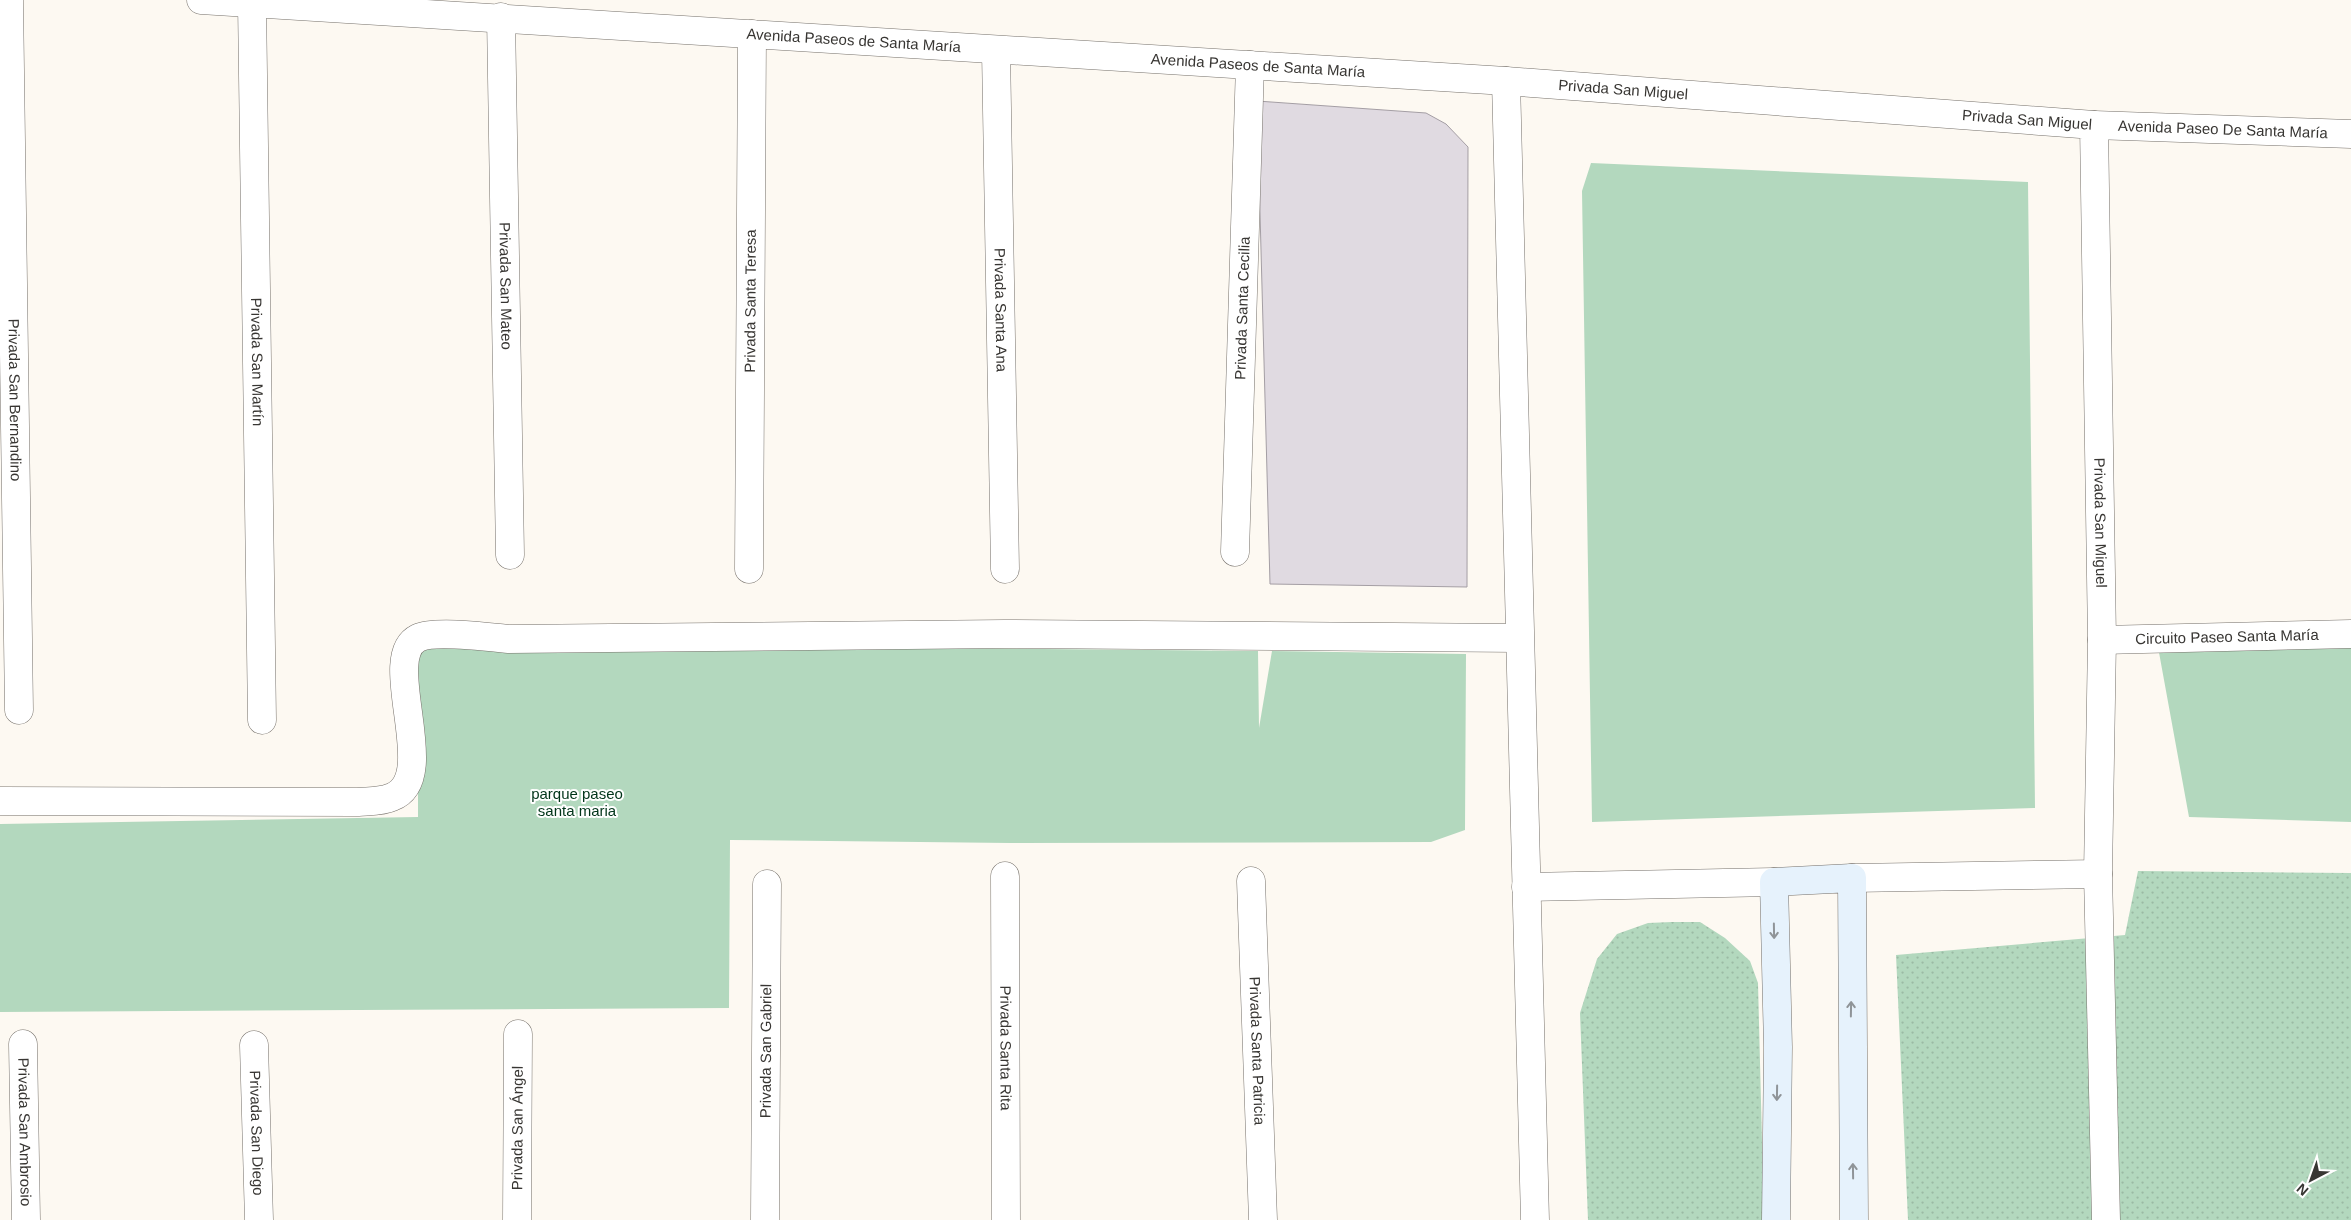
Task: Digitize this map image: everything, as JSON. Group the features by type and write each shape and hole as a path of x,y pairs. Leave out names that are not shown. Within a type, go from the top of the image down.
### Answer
{"street":[{"name":"Privada San Bernandino","path":"9,0 19,710"},
{"name":"Avenida Paseos de Santa María","path":"201,0 501,17 996,51 1506,81"},
{"name":"Privada San Martín","path":"252,3 262,720"},
{"name":"Privada San Mateo","path":"501,17 510,555"},
{"name":"Privada Santa Teresa","path":"749,570 752,34"},
{"name":"Privada Santa Ana","path":"996,51 1005,569"},
{"name":"Privada Santa Cecilia","path":"1235,552 1250,65"},
{"name":"Privada San Miguel","path":"1506,81 2094,125 2102,640 2098,874 2106,1220"},
{"path":"1506,81 1535,1220"},
{"name":"Avenida Paseo De Santa María","path":"2094,125 2351,134"},
{"path":"0,802 358,802 378,801 393,797 403,789 411,775 412,754 405,693 406,657 410,646 418,638 430,636 448,635 509,639 1004,634 1519,638"},
{"name":"Circuito Paseo Santa María","path":"2102,640 2351,634"},
{"path":"1526,887 1774,882 1852,878 2098,874"},
{"name":"Privada Santa Rita","path":"1005,876 1006,1220"},
{"path":"1852,878 1854,1220"},
{"name":"Privada Santa Patricia","path":"1251,881 1263,1220"},
{"path":"1774,882 1778,1047 1776,1220"},
{"name":"Privada San Gabriel","path":"765,1220 768,884"},
{"name":"Privada San Ángel","path":"517,1220 518,1034"},
{"name":"Privada San Ambrosio","path":"23,1044 26,1220"},
{"name":"Privada San Diego","path":"254,1045 259,1220"}],"green space":[{"path":"1591,163 2028,182 2035,808 1592,822 1582,191"},
{"name":"parque paseo santa maria","path":"418,643 1258,651 1259,728 1272,651 1466,654 1465,830 1431,842 1010,843 730,840 729,1008 0,1012 0,824 418,817"},
{"path":"2351,646 2351,822 2189,817 2158,647"},
{"path":"2138,871 2351,873 2351,1220 1908,1220 1896,955 2125,935"},
{"path":"1700,922 1725,938 1750,961 1758,983 1764,1220 1588,1220 1580,1013 1597,959 1617,934 1648,923"}],"building":[{"path":"1257,101 1426,113 1446,124 1468,147 1467,587 1270,584"}]}
